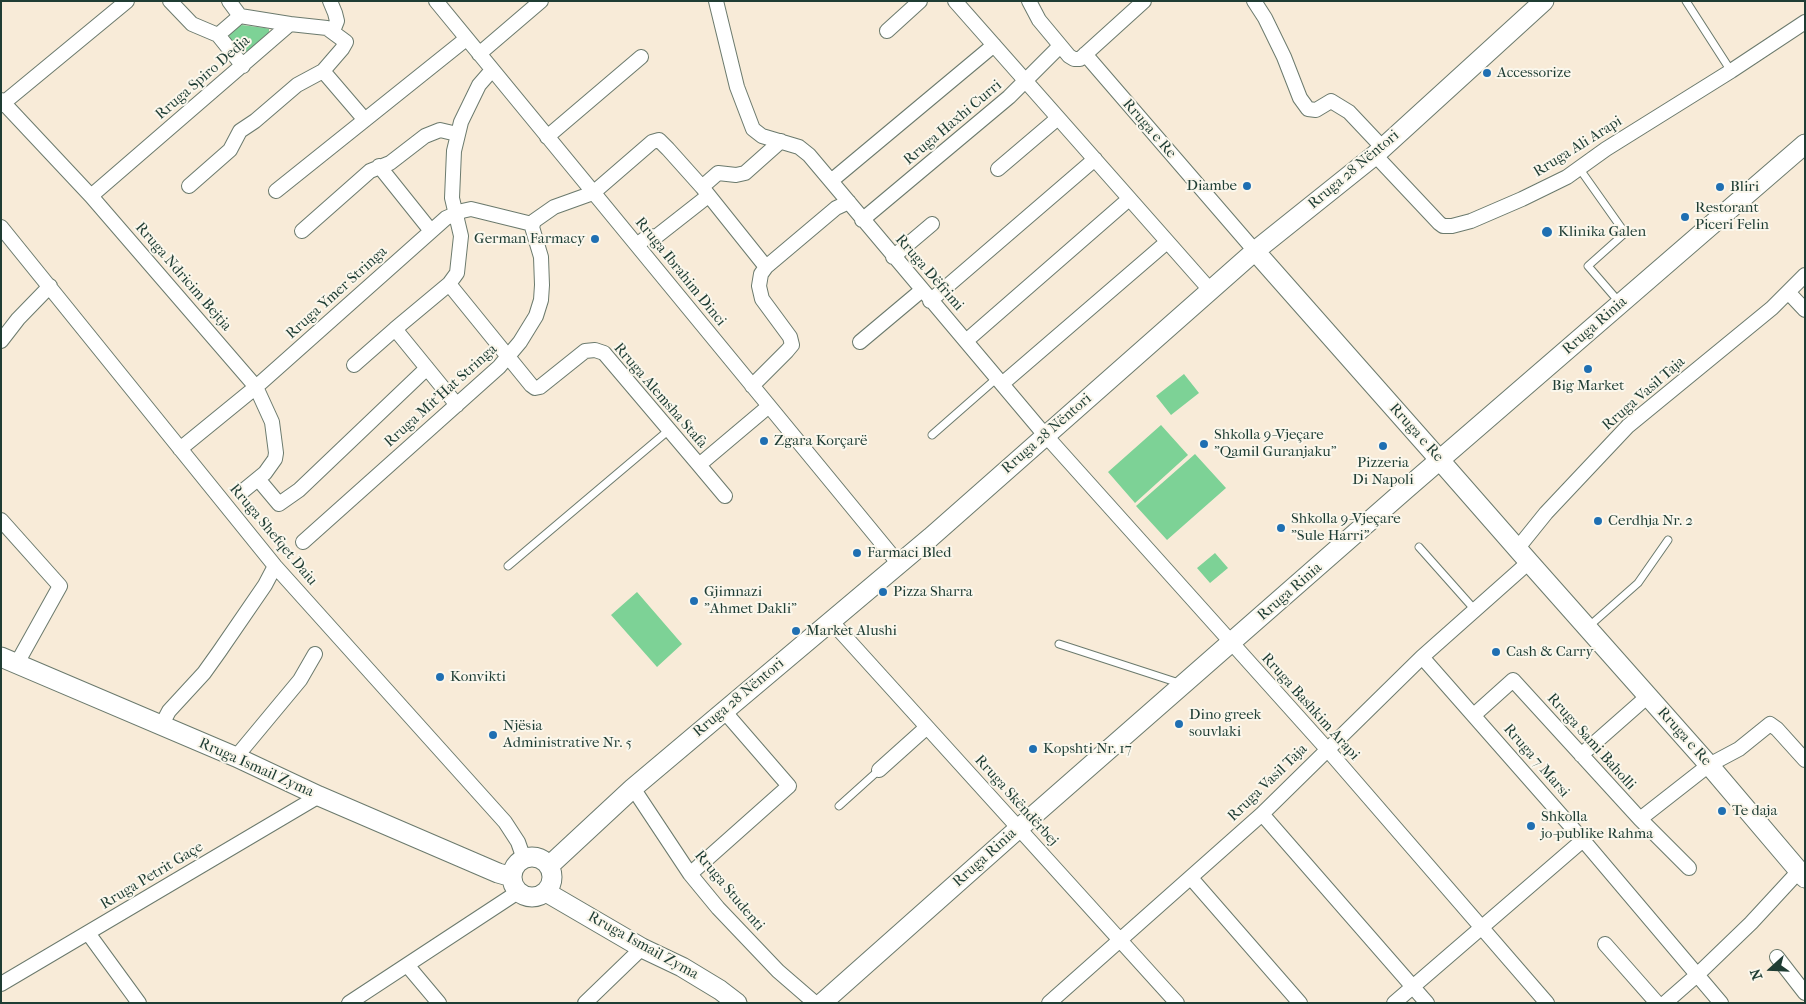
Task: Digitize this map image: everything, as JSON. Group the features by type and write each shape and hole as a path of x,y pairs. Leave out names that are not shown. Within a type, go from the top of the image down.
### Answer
{"main road":[{"name":"Rruga 28 Nëntori","path":"549,866 633,788 899,564 1255,251 1379,151 1544,1"},
{"name":"Rruga Rinia","path":"822,1003 1440,460 1805,144"},
{"name":"Rruga e Re","path":"1255,251 1709,765 1802,875"},
{"name":"Rruga Ismail Zyma","path":"9,661 498,873 515,885"},
{"path":"537,858 549,866 552,879 546,892 541,895 529,898 515,885 515,866 524,859 537,858"},
{"name":"Rruga Ismail Zyma","path":"546,892 642,948 720,990 737,1003"}],"street":[{"path":"2,103 126,1"},
{"path":"170,1 192,24 218,35 243,66"},
{"path":"189,186 230,150 240,131 255,121 297,85 323,71 346,42 327,28 240,16 228,1"},
{"path":"330,1 337,21 333,31"},
{"name":"Rruga Ibrahim Dinci","path":"436,1 899,564"},
{"path":"479,54 541,1"},
{"name":"Rruga Dëfrimi","path":"716,1 733,72 750,125 753,129 762,136 793,144 804,150 1045,435"},
{"path":"887,31 920,1"},
{"path":"955,1 1211,290"},
{"path":"1029,1 1039,20 1060,46 1074,59 1080,59 1144,1"},
{"path":"1254,1 1265,18 1284,57 1300,98 1308,109 1316,110 1331,101 1349,112 1379,151"},
{"path":"218,35 240,16"},
{"name":"Rruga Ali Arapi","path":"1379,151 1439,223 1446,226 1470,220 1522,199 1567,177 1805,22"},
{"name":"Rruga Spiro Dedja","path":"91,196 290,24"},
{"path":"276,192 466,39"},
{"path":"831,181 994,45"},
{"name":"Rruga Haxhi Curri","path":"862,220 1026,82 1060,46"},
{"name":"Rruga e Re","path":"1085,54 1255,251"},
{"path":"548,137 641,57"},
{"path":"354,365 455,278 461,236 452,191 454,150 461,122 479,85 492,70"},
{"path":"323,71 365,120"},
{"name":"Rruga Ndricim Bejtja","path":"2,103 91,196 256,387 272,422 276,447 275,459 270,468 243,491"},
{"path":"998,170 1058,118"},
{"path":"302,231 370,171 390,162 433,132 448,131 457,134"},
{"path":"532,224 547,210 593,193 648,145 659,140 705,192 766,267"},
{"path":"637,245 647,237 657,236 705,192 718,173 736,175 744,173 781,141"},
{"path":"860,342 926,295 1095,159"},
{"path":"379,166 431,231"},
{"path":"966,341 1130,199"},
{"path":"752,386 792,345 790,337 762,299 759,286 761,274 766,267 836,208 849,202"},
{"name":"Rruga Ymer Stringa","path":"180,448 256,387 446,218 472,209 532,224"},
{"name":"Rruga Mit'Hat Stringa","path":"302,542 508,358 536,316 541,300 541,257 532,224"},
{"path":"894,257 932,224"},
{"name":"Rruga Shefqet Daiu","path":"1,227 275,566 505,822 518,842 524,859"},
{"path":"1000,381 1167,242"},
{"name":"Rruga Vasil Taja","path":"1050,1002 1262,814 1422,657 1475,610 1523,556 1546,513 1628,426 1772,308 1805,275"},
{"name":"Rruga Alemsha Stafa","path":"449,284 508,358 535,388 540,387 584,351 590,350 604,353 725,496"},
{"path":"1,341 18,319 50,286"},
{"path":"1788,292 1805,310"},
{"path":"395,329 457,405"},
{"path":"258,479 279,504 299,490 427,368"},
{"name":"Rruga Alemsha Stafa","path":"699,465 769,406"},
{"name":"Rruga Bashkim Arapi","path":"1045,435 1327,749 1547,1003"},
{"path":"1,520 60,586 9,661"},
{"path":"161,726 169,711 220,652 265,585 275,566"},
{"name":"Rruga Skëndërbej","path":"831,621 1178,1003"},
{"path":"236,758 300,680 315,654"},
{"name":"Rruga 7 Marsi","path":"1422,657 1583,840 1721,1003"},
{"name":"Rruga Sami Baholli","path":"1474,715 1513,680 1640,819 1690,868"},
{"path":"1581,755 1648,696"},
{"path":"690,874 789,786 724,711"},
{"path":"1640,819 1709,765 1739,749 1770,724 1777,728 1805,760"},
{"path":"879,770 927,727"},
{"name":"Rruga Studenti","path":"633,788 690,874 742,934 778,971 815,1003"},
{"name":"Rruga Petrit Gaçe","path":"1,984 319,796"},
{"path":"1262,814 1427,1003"},
{"path":"1394,1003 1583,840"},
{"path":"1665,1003 1802,875"},
{"path":"1191,878 1300,1003"},
{"path":"349,1003 407,965 515,885"},
{"path":"88,933 139,1003"},
{"path":"1605,944 1657,1003"},
{"path":"586,1003 642,948"},
{"path":"1778,957 1805,993"},
{"path":"407,965 439,1003"}],"lane":[{"path":"1686,1 1731,71"},
{"path":"1579,168 1625,233 1588,266 1621,304"},
{"path":"932,435 1000,381"},
{"path":"508,566 669,430"},
{"path":"1587,628 1638,583 1668,540"},
{"path":"1418,547 1475,610"},
{"path":"1058,644 1184,684"},
{"path":"839,806 879,770"}],"green space":[{"path":"242,25 269,29 269,32 248,51 242,52 230,39 229,35"},
{"path":"1184,374 1199,393 1171,415 1156,396"},
{"path":"1161,425 1188,455 1135,503 1108,472"},
{"path":"1195,454 1226,488 1167,540 1136,506"},
{"path":"1215,553 1228,568 1210,583 1197,568"},
{"path":"637,592 682,644 657,667 611,615"}],"place":[{"name":"Accessorize","path":"1487,73"},
{"name":"Diambe","path":"1247,186"},
{"name":"Bliri","path":"1720,187"},
{"name":"Restorant Piceri Felin","path":"1685,217"},
{"name":"Klinika Galen","path":"1547,232"},
{"name":"German Farmacy","path":"595,239"},
{"name":"Big Market","path":"1588,369"},
{"name":"Zgara Korçarë","path":"764,441"},
{"name":"Shkolla 9-Vjeçare \"Qamil Guranjaku\"","path":"1204,444"},
{"name":"Pizzeria Di Napoli","path":"1383,446"},
{"name":"Cerdhja Nr. 2","path":"1598,521"},
{"name":"Shkolla 9-Vjeçare \"Sule Harri\"","path":"1281,528"},
{"name":"Farmaci Bled","path":"857,553"},
{"name":"Pizza Sharra","path":"883,592"},
{"name":"Gjimnazi \"Ahmet Dakli\"","path":"694,601"},
{"name":"Market Alushi","path":"796,631"},
{"name":"Cash & Carry","path":"1496,652"},
{"name":"Konvikti","path":"440,677"},
{"name":"Dino greek souvlaki","path":"1179,724"},
{"name":"Njësia Administrative Nr. 5","path":"493,735"},
{"name":"Kopshti Nr. 17","path":"1033,749"},
{"name":"Te daja","path":"1722,811"},
{"name":"Shkolla jo-publike Rahma","path":"1531,826"}]}
